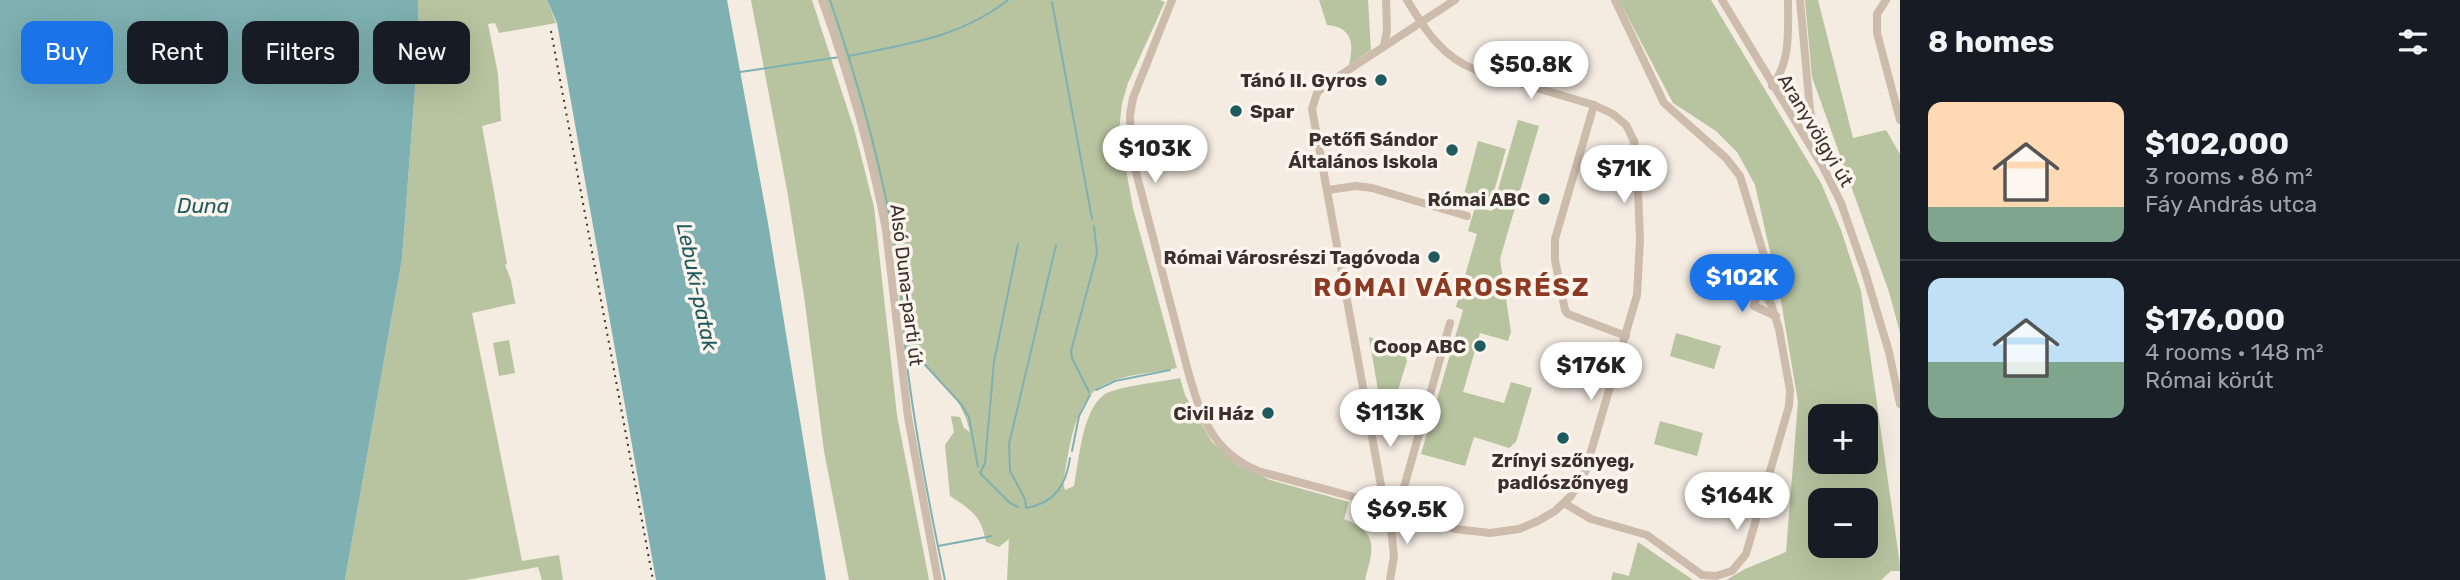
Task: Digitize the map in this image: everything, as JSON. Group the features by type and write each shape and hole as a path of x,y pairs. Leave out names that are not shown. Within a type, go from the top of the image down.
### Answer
{"street":[{"name":"Alsó Duna-parti út","path":"822,0 862,128 886,230 908,417 938,580"},
{"path":"1172,0 1133,98 1129,132 1131,153 1198,407 1219,443 1243,465 1297,484 1391,507 1408,515 1455,528 1490,533 1511,531 1538,522 1564,503 1577,488 1591,455 1638,286 1640,239 1636,150 1626,125 1613,114 1594,105 1464,65 1439,47 1407,0"},
{"path":"1384,47 1387,30 1386,0"},
{"path":"1390,580 1394,556 1391,507 1382,491 1312,109 1314,100 1324,86 1455,0"},
{"path":"1615,0 1664,103 1726,158 1741,176 1766,262 1754,306 1776,316"},
{"name":"Aranyvölgyi út","path":"1722,0 1823,167 1841,202 1866,272 1889,352 1900,404"},
{"path":"1772,86 1783,69 1786,55 1788,0"},
{"path":"1800,0 1813,132 1823,167"},
{"path":"1886,0 1877,14 1877,33 1900,120"},
{"path":"1594,105 1555,239 1555,260 1568,314 1626,336"},
{"path":"1328,190 1356,186 1372,188 1467,216"},
{"path":"1564,503 1591,519 1647,535 1702,575 1708,577 1732,571 1746,554 1788,413 1790,390 1776,316 1768,297 1760,287"},
{"path":"1391,507 1401,498 1450,323"},
{"path":"1362,501 1382,491"}],"green space":[{"path":"418,0 547,0 556,23 499,33 495,23 488,24 498,74 501,121 482,126 507,264 505,265 517,303 472,313 522,561 559,555 563,580 542,580 538,567 466,580 345,580 402,259 415,84 470,84 470,21 419,21"},
{"path":"751,0 812,0 855,132 874,207 897,415 929,580 849,580 824,451 787,190"},
{"path":"825,0 1165,2 1128,83 1122,103 1119,131 1133,208 1177,368 1120,378 1093,392 1085,402 1074,428 1063,483 1065,490 1074,486 1086,423 1097,401 1105,394 1120,389 1180,378 1185,395 1212,442 1238,465 1270,480 1349,502 1344,519 1364,530 1371,543 1365,580 1007,580 1009,539 999,547 986,542 978,519 950,496 945,445 954,432 951,416 960,417 964,428 970,432 966,418 953,395 936,376 904,349 895,258 869,140"},
{"path":"1319,0 1368,0 1371,50 1349,65 1350,38 1342,29 1327,25"},
{"path":"1619,0 1711,0 1821,183 1841,230 1861,291 1877,404 1808,404 1808,474 1878,474 1878,410 1900,565 1900,571 1891,571 1881,580 1726,580 1786,552 1798,402 1781,301 1755,185 1737,152 1716,131 1673,103"},
{"path":"1805,0 1818,0 1853,138 1886,130 1900,154 1900,333 1889,292 1812,77"},
{"path":"1518,120 1539,126 1500,259 1511,332 1508,341 1480,333 1463,392 1504,403 1511,382 1532,388 1516,442 1509,448 1474,437 1465,466 1421,454 1463,310 1456,307 1477,234 1468,231 1475,207 1492,211"},
{"path":"1478,141 1506,149 1489,209 1462,202"},
{"path":"1676,333 1721,346 1714,369 1670,356"},
{"path":"1369,337 1398,347 1407,361 1385,432"},
{"path":"509,340 515,373 499,376 493,343"},
{"path":"1660,421 1703,433 1697,456 1654,444"},
{"path":"1638,542 1693,580 1611,580 1613,572 1629,576"}],"water":[{"name":"Duna","path":"0,0 418,0 419,21 373,21 373,84 415,84 402,259 345,580 0,580"},
{"name":"Lebuki-patak","path":"547,0 727,0 768,223 826,580 656,580 557,23"}],"waterway":[{"path":"830,0 851,63 885,192 899,273 913,405 945,580"},
{"path":"849,56 912,43 952,31 990,13 1008,0"},
{"path":"1052,2 1092,219"},
{"path":"740,72 840,57"},
{"path":"1089,392 1071,351 1097,254 1094,226"},
{"path":"980,473 985,463 994,362 1018,244"},
{"path":"1056,245 1009,444 1010,471 1025,499 1026,508 1052,497 1066,476 1070,458"},
{"path":"906,343 913,350"},
{"path":"917,356 961,404 969,417 978,467"},
{"path":"1096,390 1115,381 1170,370"},
{"path":"1072,451 1079,416 1090,395"},
{"path":"980,473 1010,503 1018,507"},
{"path":"938,546 992,536"}],"railway":[{"path":"551,31 653,580"}],"place":[{"name":"Tánó II. Gyros","path":"1381,80"},
{"name":"Spar","path":"1236,111"},
{"name":"Petőfi Sándor Általános Iskola","path":"1452,150"},
{"name":"Római ABC","path":"1544,199"},
{"name":"Római Városrészi Tagóvoda","path":"1434,257"},
{"name":"Coop ABC","path":"1480,346"},
{"name":"Civil Ház","path":"1268,413"},
{"name":"Zrínyi szőnyeg, padlószőnyeg","path":"1563,438"}],"district":[{"name":"RÓMAI VÁROSRÉSZ","path":"1452,287"}]}
